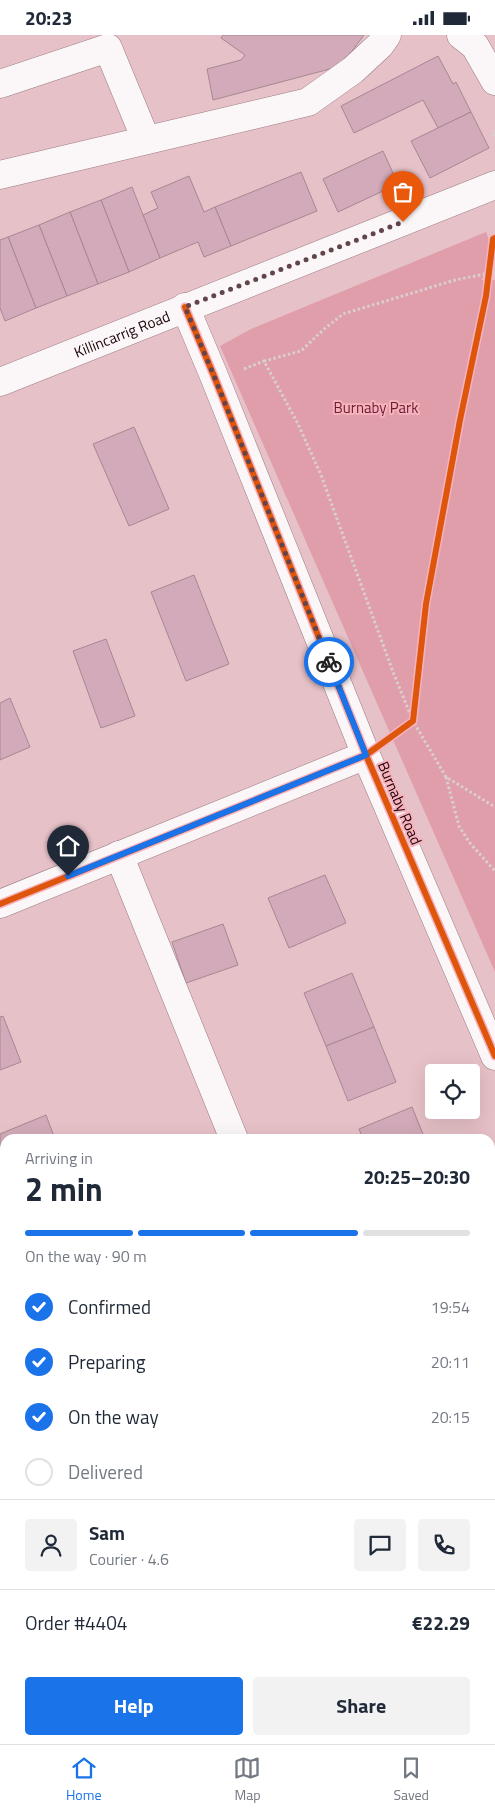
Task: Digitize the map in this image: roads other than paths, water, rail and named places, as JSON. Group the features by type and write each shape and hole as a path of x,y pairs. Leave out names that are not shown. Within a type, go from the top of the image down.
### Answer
{"street":[{"path":"0,175 308,102 353,70 380,45 387,35"},
{"path":"461,35 475,46 495,81"},
{"path":"0,84 108,48 146,140"},
{"name":"Killincarrig Road","path":"0,382 495,185"},
{"name":"Burnaby Road","path":"185,307 366,755 495,1056"},
{"path":"0,904 366,755"},
{"path":"119,855 232,1134"}],"park label":[{"name":"Burnaby Park","path":"376,407"}]}
